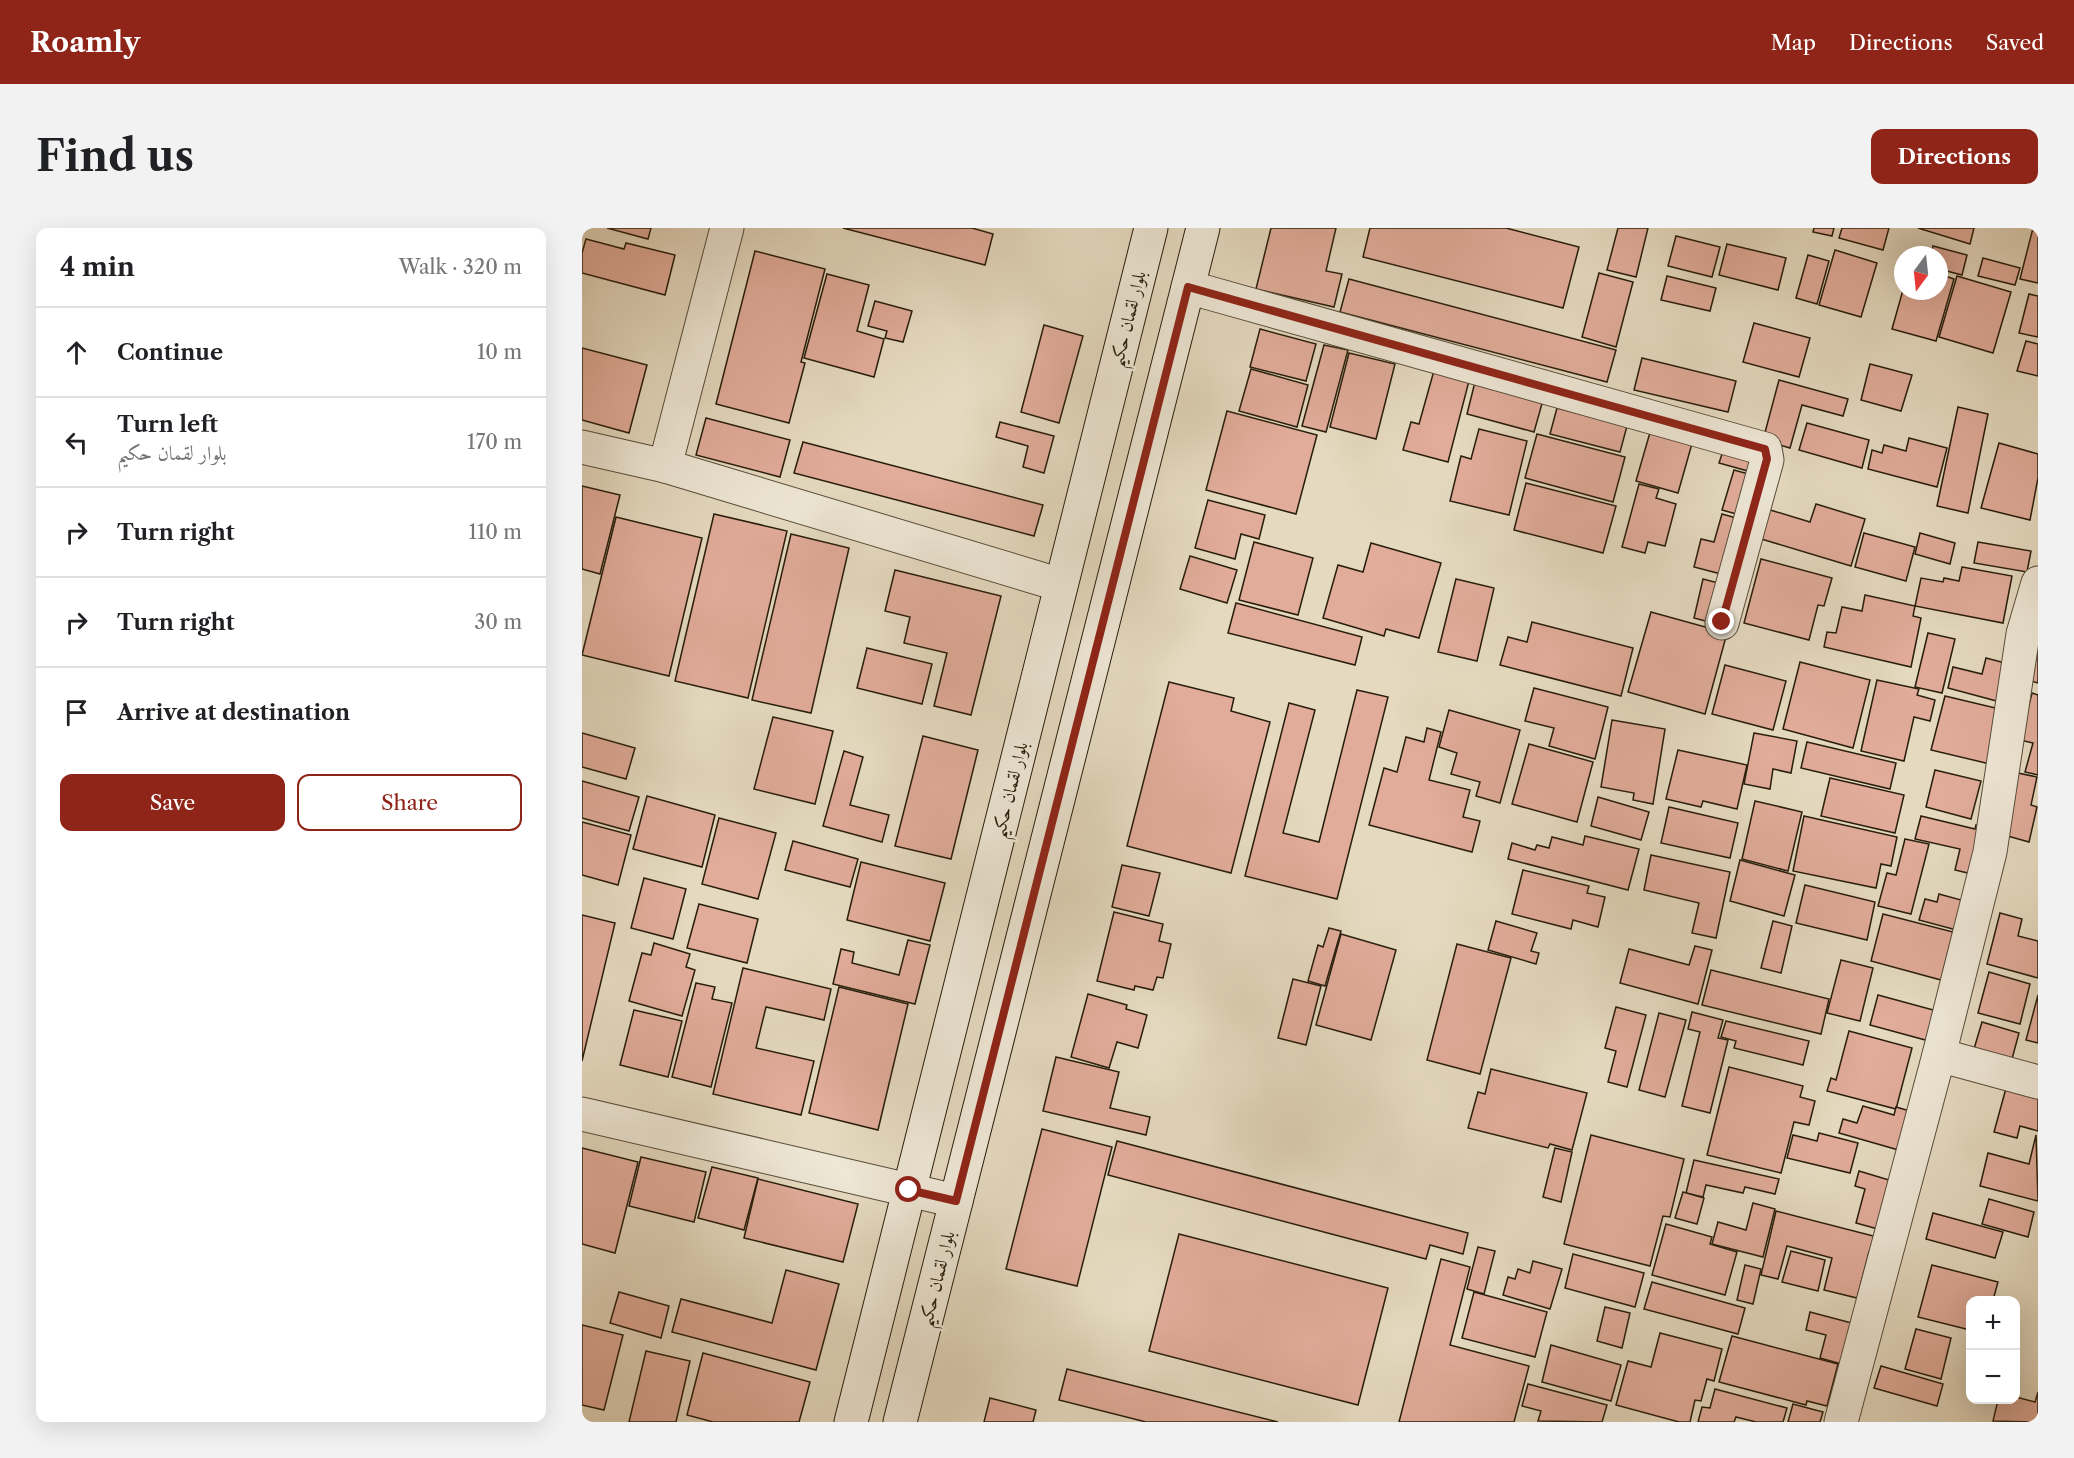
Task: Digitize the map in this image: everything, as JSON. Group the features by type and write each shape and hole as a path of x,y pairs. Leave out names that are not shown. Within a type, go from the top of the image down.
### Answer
{"street":[{"path":"665,466 727,228"},
{"name":"بلوار لقمان حکیم","path":"851,1422 1151,228"},
{"name":"بلوار لقمان حکیم","path":"900,1422 1203,228"},
{"path":"1188,287 1765,449 1767,459 1722,622"},
{"path":"582,447 665,466 1061,585"},
{"path":"1841,1422 1939,1055 1990,852 2023,634 2038,583"},
{"path":"1939,1055 2038,1082"},
{"path":"582,1114 956,1201"}],"building":[{"path":"607,228 651,228 648,239"},
{"path":"843,228 972,228 993,234 985,265"},
{"path":"1271,228 1336,228 1326,271 1342,274 1334,307 1256,289"},
{"path":"1370,228 1506,228 1579,247 1563,308 1363,257"},
{"path":"1618,228 1648,228 1636,277 1607,270"},
{"path":"1814,228 1834,228 1832,236 1813,232"},
{"path":"1842,228 1889,228 1883,250 1839,238"},
{"path":"1918,228 1974,228 1970,244"},
{"path":"2033,228 2038,228 2038,283 2020,279"},
{"path":"1676,236 1720,247 1712,277 1668,266"},
{"path":"586,239 624,249 626,243 675,255 665,295 582,273 582,253"},
{"path":"1727,244 1786,258 1778,290 1719,275"},
{"path":"1835,250 1877,263 1861,317 1819,305"},
{"path":"1948,250 1967,255 1962,275 1948,271"},
{"path":"755,251 825,269 801,362 805,363 789,423 716,404"},
{"path":"1808,255 1829,261 1817,304 1796,298"},
{"path":"1983,258 2020,268 2015,285 1978,276"},
{"path":"1599,273 1633,282 1616,347 1582,337"},
{"path":"827,274 869,285 857,331 884,339 874,377 804,358"},
{"path":"1667,276 1716,288 1710,311 1661,300"},
{"path":"1957,276 2011,292 1993,353 1939,337"},
{"path":"1948,277 1954,279 1948,300"},
{"path":"1349,279 1616,350 1607,382 1340,312"},
{"path":"2029,294 2038,296 2038,337 2019,333"},
{"path":"1900,300 1948,300 1936,341 1892,329"},
{"path":"875,301 912,311 903,342 885,338 887,331 868,326"},
{"path":"1754,323 1810,338 1799,377 1743,362"},
{"path":"1044,325 1083,336 1059,423 1021,412"},
{"path":"1260,329 1316,344 1306,381 1250,367"},
{"path":"2026,341 2038,344 2038,376 2017,371"},
{"path":"1324,345 1348,350 1326,432 1302,426"},
{"path":"582,348 647,365 629,433 582,420"},
{"path":"1349,353 1395,364 1376,439 1330,427"},
{"path":"1642,358 1736,381 1728,412 1634,390"},
{"path":"1870,364 1912,375 1901,411 1861,400"},
{"path":"1435,367 1470,377 1448,462 1403,450 1411,422 1419,424"},
{"path":"1251,369 1308,385 1297,427 1239,411"},
{"path":"1779,380 1848,399 1843,416 1802,405 1790,448 1763,440"},
{"path":"1475,382 1543,400 1534,432 1467,414"},
{"path":"1958,407 1988,414 1968,513 1937,506"},
{"path":"1557,408 1627,426 1620,452 1550,434"},
{"path":"1227,411 1317,435 1296,514 1206,490"},
{"path":"706,418 790,440 780,477 696,455"},
{"path":"1000,422 1054,436 1044,473 1023,467 1028,446 996,437"},
{"path":"1807,423 1869,440 1862,468 1799,450"},
{"path":"1479,429 1527,441 1509,515 1450,501 1461,456 1471,459"},
{"path":"1651,429 1693,440 1678,493 1636,481"},
{"path":"1537,434 1625,457 1613,502 1525,478"},
{"path":"1909,438 1947,448 1937,487 1868,469 1872,450 1882,453 1884,445 1906,451"},
{"path":"803,442 1043,505 1034,536 794,473"},
{"path":"1999,443 2038,454 2038,478 2030,520 1981,508"},
{"path":"1725,445 1761,456 1755,473 1719,463"},
{"path":"1734,470 1752,475 1740,515 1722,510"},
{"path":"1526,483 1616,506 1603,553 1514,530"},
{"path":"1639,484 1659,489 1656,498 1676,504 1665,546 1648,542 1645,553 1622,547"},
{"path":"582,486 620,495 600,574 582,569"},
{"path":"1208,500 1265,515 1259,539 1241,534 1235,559 1195,548"},
{"path":"1816,504 1865,519 1851,566 1758,538 1767,509 1810,522"},
{"path":"714,514 787,531 748,698 675,681"},
{"path":"1722,514 1740,519 1725,575 1694,567 1701,539 1714,542"},
{"path":"616,517 702,538 669,676 582,655"},
{"path":"1864,533 1915,547 1906,581 1855,567"},
{"path":"1920,533 1955,543 1950,564 1915,554"},
{"path":"791,534 849,548 811,713 752,700"},
{"path":"1254,542 1313,558 1298,615 1239,600"},
{"path":"1978,542 2031,551 2027,572 1974,563"},
{"path":"1371,543 1441,563 1419,638 1386,629 1384,636 1323,618 1338,565 1363,572"},
{"path":"1190,556 1237,570 1227,603 1180,589"},
{"path":"1761,559 1832,578 1824,606 1818,605 1809,640 1744,623"},
{"path":"1962,567 2012,576 2003,623 1915,606 1921,578 1943,582 1944,578 1959,581"},
{"path":"895,570 1001,596 971,715 934,706 947,653 904,643 910,617 885,611"},
{"path":"1456,579 1494,588 1477,661 1438,652"},
{"path":"1703,579 1722,584 1713,623 1694,618"},
{"path":"1865,595 1915,606 1913,616 1921,618 1911,667 1824,647 1827,632 1836,633 1842,607 1862,611"},
{"path":"1236,603 1362,637 1355,665 1228,633"},
{"path":"1651,612 1727,633 1705,714 1628,692"},
{"path":"1532,622 1633,648 1621,696 1500,665 1508,637 1527,642"},
{"path":"1928,633 1955,639 1942,693 1915,687"},
{"path":"2038,640 2038,683 2031,681"},
{"path":"867,648 932,664 922,704 857,688"},
{"path":"1986,658 2013,665 2004,703 1948,688 1953,667 1982,674"},
{"path":"1800,662 1870,680 1853,748 1783,729"},
{"path":"1725,665 1786,681 1773,730 1712,714"},
{"path":"1877,680 1919,689 1917,695 1935,700 1930,721 1914,717 1904,761 1861,751"},
{"path":"1169,682 1234,698 1231,711 1270,722 1231,873 1127,846"},
{"path":"1534,688 1608,707 1595,759 1549,746 1554,728 1525,721"},
{"path":"1357,690 1388,697 1337,899 1245,876 1289,703 1315,710 1283,833 1319,842"},
{"path":"2032,693 2038,695 2038,775 2025,772 2033,743 2020,740"},
{"path":"1945,696 2004,710 1990,764 1931,750"},
{"path":"1449,710 1520,730 1500,803 1476,796 1480,782 1451,774 1457,753 1439,747"},
{"path":"773,717 833,731 815,804 754,789"},
{"path":"1612,720 1665,729 1653,804 1633,800 1634,793 1601,787"},
{"path":"1427,728 1441,732 1429,780 1470,790 1463,817 1480,821 1472,852 1369,825 1384,768 1397,772 1406,737 1424,742"},
{"path":"582,733 635,748 626,779 582,767"},
{"path":"1754,733 1797,741 1791,773 1773,769 1770,789 1744,784"},
{"path":"923,736 978,750 951,859 895,846"},
{"path":"1807,742 1896,763 1890,789 1801,768"},
{"path":"1529,744 1593,762 1577,822 1512,804"},
{"path":"1678,750 1747,765 1737,809 1703,801 1701,807 1666,799"},
{"path":"844,751 863,757 850,805 889,815 882,842 823,826"},
{"path":"1935,770 1981,781 1971,819 1926,807"},
{"path":"2018,773 2037,777 2031,805 2037,807 2029,842 2004,835"},
{"path":"1830,778 1904,795 1895,833 1821,816"},
{"path":"582,781 639,797 629,831 582,818"},
{"path":"647,796 715,815 702,867 633,849"},
{"path":"1598,797 1649,812 1641,840 1591,826"},
{"path":"1755,801 1802,812 1788,871 1742,859"},
{"path":"1669,807 1738,823 1730,858 1661,843"},
{"path":"1804,816 1897,837 1891,866 1881,864 1876,888 1793,871"},
{"path":"1921,816 1975,829 1976,825 1987,828 1976,875 1955,870 1960,849 1915,839"},
{"path":"719,818 776,833 758,899 702,884"},
{"path":"582,822 631,835 618,885 582,875"},
{"path":"1585,836 1639,849 1628,890 1508,859 1512,843 1535,850 1537,845 1549,848 1552,837 1583,845"},
{"path":"1905,839 1929,844 1911,914 1878,906 1887,873 1896,875"},
{"path":"793,841 858,859 850,887 785,870"},
{"path":"1651,855 1730,872 1716,938 1692,933 1699,903 1644,890"},
{"path":"1740,860 1795,875 1784,916 1730,901"},
{"path":"861,862 945,883 930,941 847,920"},
{"path":"1122,865 1160,873 1149,916 1112,907"},
{"path":"1523,870 1589,886 1587,893 1605,897 1598,927 1573,920 1571,929 1512,914"},
{"path":"644,878 686,889 673,939 631,928"},
{"path":"1805,885 1875,902 1867,940 1796,923"},
{"path":"1939,894 1961,900 1964,932 1919,920 1925,899 1937,902"},
{"path":"699,904 758,919 747,963 687,948"},
{"path":"1114,912 1163,924 1159,941 1171,944 1163,978 1157,977 1153,990 1135,986 1134,990 1097,981"},
{"path":"2000,913 2022,919 2018,936 2038,941 2038,978 1987,964"},
{"path":"1883,914 1953,932 1941,980 1871,961"},
{"path":"582,915 615,923 582,1061"},
{"path":"1496,921 1537,933 1531,951 1539,953 1536,964 1488,950"},
{"path":"1773,921 1792,926 1781,973 1761,968"},
{"path":"1329,928 1341,931 1325,986 1308,981 1318,945 1323,947"},
{"path":"1341,934 1396,950 1371,1040 1316,1025"},
{"path":"908,940 930,945 915,1004 833,984 841,949 854,952 852,963 899,975"},
{"path":"654,943 690,954 686,967 695,970 682,1016 629,1001 642,953 651,955"},
{"path":"1457,944 1511,958 1480,1074 1427,1060"},
{"path":"1695,946 1712,950 1698,1004 1620,983 1629,949 1689,965"},
{"path":"1841,960 1873,968 1860,1021 1827,1013"},
{"path":"743,968 831,989 824,1020 766,1007 756,1048 814,1061 801,1115 713,1094"},
{"path":"1711,970 1829,999 1821,1034 1702,1005"},
{"path":"1989,972 2030,984 2020,1024 1978,1013"},
{"path":"1293,979 1321,986 1306,1045 1278,1038"},
{"path":"696,983 715,987 712,999 732,1003 711,1087 672,1077"},
{"path":"839,987 908,1004 878,1130 809,1113"},
{"path":"1088,994 1127,1005 1126,1009 1147,1015 1138,1048 1117,1042 1109,1068 1071,1057"},
{"path":"1878,995 1937,1011 1929,1041 1870,1025"},
{"path":"2038,995 2038,1043 2026,1040"},
{"path":"1616,1007 1646,1015 1627,1087 1608,1082 1616,1051 1605,1048"},
{"path":"634,1010 682,1021 668,1077 620,1065"},
{"path":"1692,1012 1723,1020 1718,1038 1728,1040 1710,1113 1682,1106 1700,1032 1688,1029"},
{"path":"1659,1013 1686,1020 1665,1097 1639,1090"},
{"path":"1726,1021 1809,1041 1803,1065 1734,1048 1736,1041 1721,1037"},
{"path":"1982,1022 2019,1033 2009,1070 1971,1059"},
{"path":"1849,1031 1912,1048 1896,1109 1827,1091 1831,1078 1836,1080"},
{"path":"1056,1057 1119,1072 1110,1108 1150,1117 1146,1135 1043,1111"},
{"path":"1729,1067 1803,1086 1800,1097 1815,1101 1809,1125 1794,1122 1781,1173 1707,1155"},
{"path":"1491,1069 1587,1093 1572,1150 1550,1144 1548,1148 1468,1128 1478,1092 1485,1094"},
{"path":"2008,1081 2038,1089 2038,1131 2020,1126 2017,1138 1994,1132"},
{"path":"1863,1106 1894,1115 1896,1107 1920,1114 1909,1153 1839,1133 1843,1119 1857,1123"},
{"path":"1042,1129 1112,1147 1077,1286 1006,1269"},
{"path":"1819,1133 1858,1143 1850,1173 1787,1158 1793,1135 1817,1141"},
{"path":"1591,1135 1684,1159 1670,1217 1663,1216 1650,1266 1564,1244"},
{"path":"2036,1135 2038,1201 1980,1186 1988,1153 2029,1164"},
{"path":"1117,1141 1468,1233 1463,1254 1430,1245 1426,1259 1108,1175"},
{"path":"582,1148 638,1162 615,1253 582,1244"},
{"path":"1555,1148 1572,1152 1561,1202 1543,1197"},
{"path":"641,1157 706,1172 694,1222 629,1206"},
{"path":"1694,1160 1779,1179 1775,1194 1745,1187 1743,1193 1706,1185 1703,1197 1686,1193"},
{"path":"712,1167 758,1178 744,1230 698,1218"},
{"path":"1859,1171 1899,1183 1885,1231 1856,1223 1865,1189 1855,1186"},
{"path":"758,1179 858,1204 843,1262 744,1238"},
{"path":"1683,1192 1704,1198 1697,1224 1675,1218"},
{"path":"1989,1199 2034,1212 2028,1237 1982,1224"},
{"path":"1753,1203 1775,1209 1763,1257 1712,1244 1718,1222 1746,1230"},
{"path":"1776,1211 1885,1239 1881,1255 1869,1252 1857,1298 1824,1290 1832,1258 1787,1246 1778,1279 1761,1275"},
{"path":"1933,1213 2003,1232 1995,1258 1926,1239"},
{"path":"1666,1224 1712,1237 1710,1244 1737,1252 1725,1295 1652,1275"},
{"path":"1179,1234 1388,1288 1358,1405 1149,1351"},
{"path":"1478,1247 1495,1251 1484,1294 1467,1289"},
{"path":"1791,1251 1825,1260 1818,1291 1782,1282"},
{"path":"1573,1254 1644,1273 1635,1307 1565,1288"},
{"path":"1441,1259 1470,1267 1450,1345 1529,1366 1514,1422 1399,1422"},
{"path":"1533,1261 1562,1269 1550,1309 1503,1295 1508,1277 1515,1279 1518,1269 1530,1273"},
{"path":"1745,1265 1761,1269 1753,1304 1737,1300"},
{"path":"1932,1265 1998,1282 1994,1296 1966,1296 1966,1329 1918,1317"},
{"path":"786,1270 839,1284 816,1370 672,1332 681,1299 772,1323"},
{"path":"1652,1282 1745,1308 1738,1334 1644,1309"},
{"path":"619,1292 669,1306 661,1338 610,1323"},
{"path":"1474,1292 1547,1312 1535,1357 1462,1338"},
{"path":"1605,1307 1630,1313 1622,1348 1597,1341"},
{"path":"1810,1312 1863,1326 1852,1367 1820,1358 1826,1335 1806,1330"},
{"path":"582,1325 623,1335 604,1410 582,1405"},
{"path":"1916,1329 1951,1338 1941,1379 1905,1369"},
{"path":"1660,1333 1722,1349 1714,1381 1707,1379 1701,1401 1695,1400 1690,1422 1679,1422 1616,1405 1628,1361 1651,1367"},
{"path":"1732,1336 1838,1364 1827,1406 1807,1401 1806,1405 1719,1382"},
{"path":"1551,1345 1621,1365 1611,1401 1542,1382"},
{"path":"646,1351 690,1361 676,1422 629,1422"},
{"path":"703,1353 810,1382 799,1422 713,1422 687,1415"},
{"path":"1881,1366 1943,1384 1937,1406 1874,1388"},
{"path":"1067,1369 1278,1422 1146,1422 1059,1400"},
{"path":"1528,1384 1607,1405 1602,1422 1538,1421 1541,1411 1522,1406"},
{"path":"1715,1389 1787,1408 1783,1422 1756,1422 1736,1417 1734,1422 1698,1422 1702,1407 1710,1408"},
{"path":"2038,1392 2038,1422 1993,1421 1997,1404 2020,1404 2020,1398 2035,1402"},
{"path":"990,1398 1036,1410 1033,1422 984,1422"},
{"path":"1793,1404 1823,1412 1820,1422 1788,1422"}],"route":[{"path":"909,1190 956,1201 1188,287 1754,444 1765,449 1767,459 1722,622"}]}
